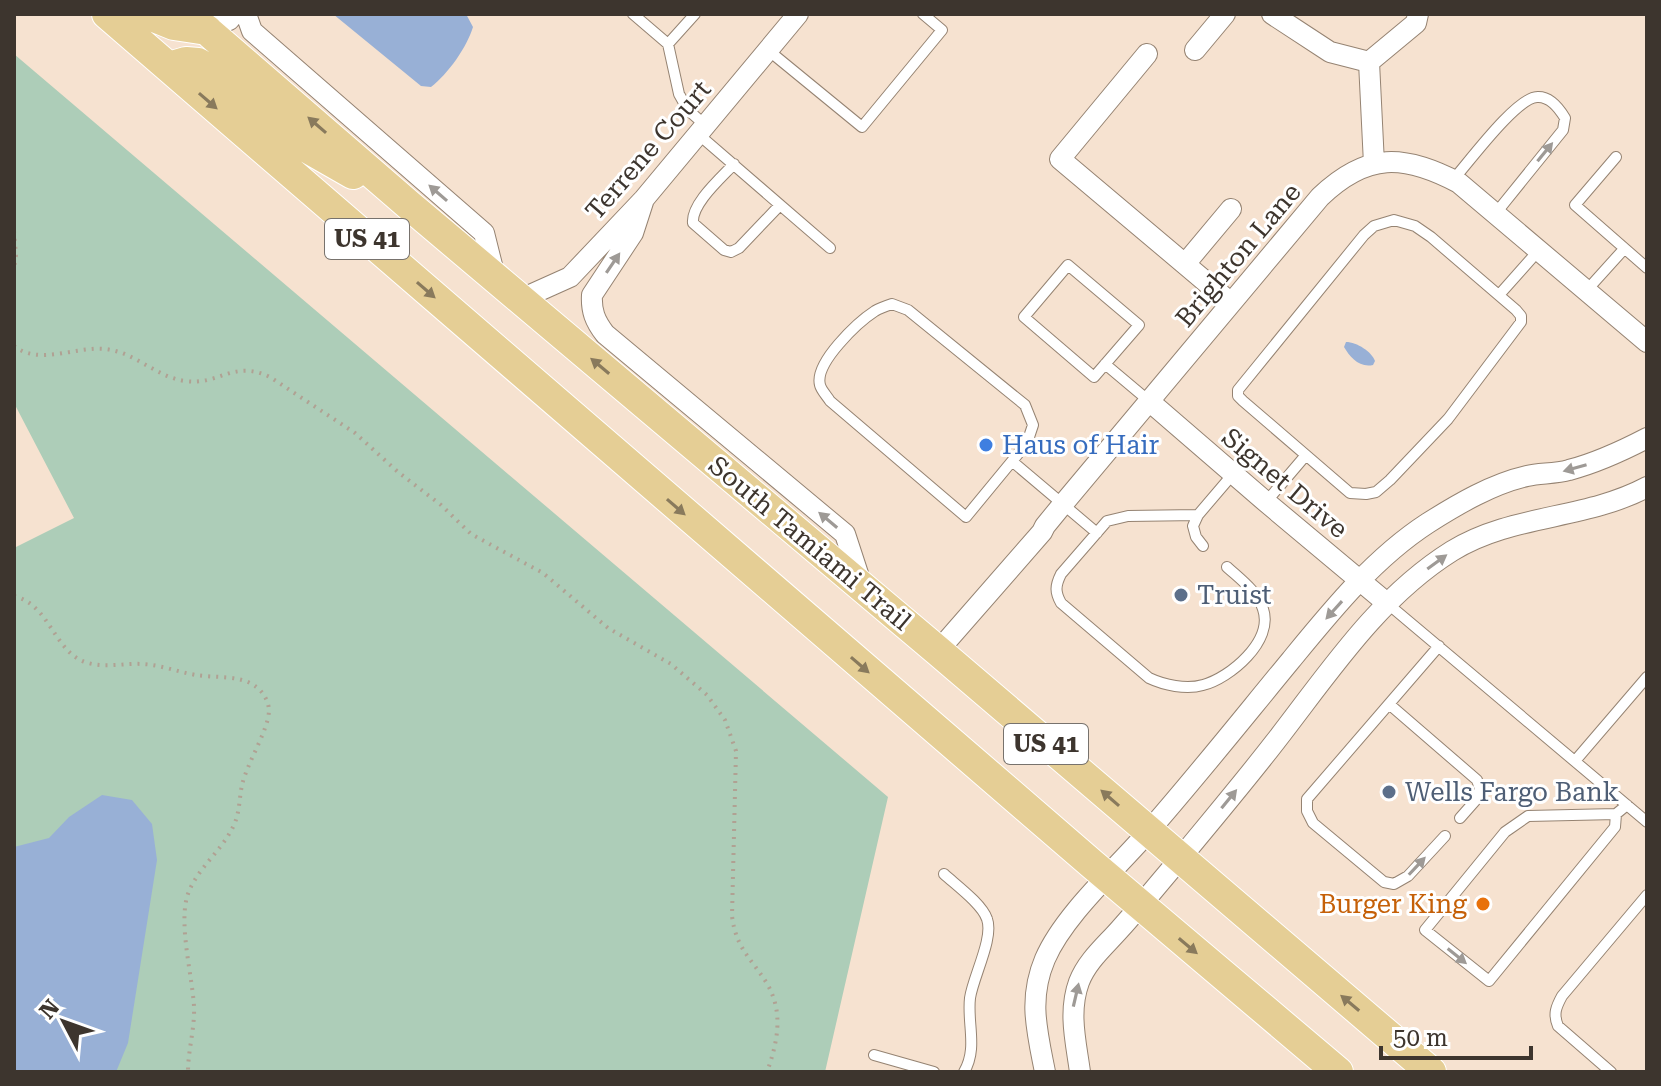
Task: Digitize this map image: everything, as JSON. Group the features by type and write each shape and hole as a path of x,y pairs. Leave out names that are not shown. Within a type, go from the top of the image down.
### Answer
{"main road":[{"name":"US 41","path":"107,14 1107,877 1338,1072"},
{"path":"147,14 174,25 198,22"},
{"name":"South Tamiami Trail","path":"198,22 410,206 863,587 1431,1072"},
{"path":"169,67 186,62 198,63 216,73 304,146 410,206"}],"street":[{"path":"198,22 229,20 234,14"},
{"path":"246,14 252,31 484,233 495,277"},
{"name":"Terrene Court","path":"521,299 570,277 644,199 798,14"},
{"path":"1195,50 1225,14"},
{"path":"1272,14 1330,52 1369,62"},
{"path":"1369,62 1416,23 1418,14"},
{"path":"1147,54 1060,159 1231,303"},
{"path":"1369,62 1374,164"},
{"name":"Brighton Lane","path":"938,651 1042,532 1328,189 1354,170 1396,161 1417,164 1453,180 1647,342"},
{"path":"644,199 633,233 592,295 595,320 605,334 845,534 863,587"},
{"path":"1185,264 1231,209"},
{"name":"Signet Drive","path":"1149,401 1388,604"},
{"path":"1045,1072 1034,1008 1037,982 1046,957 1059,935 1374,565 1411,535 1473,497 1526,476 1567,471 1595,462 1647,438"},
{"path":"1080,1072 1073,1003 1091,961 1180,859 1373,618 1426,569 1472,540 1515,524 1599,507 1647,487"}],"lane":[{"path":"633,14 668,44 679,94 702,130 734,164 830,248"},
{"path":"668,44 695,14"},
{"path":"768,50 862,127 942,30 923,14"},
{"path":"1453,180 1516,106 1533,97 1545,98 1559,107 1565,118 1563,130 1496,213"},
{"path":"1616,157 1575,205 1647,268"},
{"path":"734,164 692,215 693,223 703,232 724,250 731,252 739,248 780,205"},
{"path":"1394,220 1415,226 1521,316 1521,322 1448,419 1376,492 1350,493 1306,455 1243,401 1238,396 1238,390 1374,226 1394,220"},
{"path":"1587,290 1624,249"},
{"path":"1499,295 1539,250"},
{"path":"1068,265 1139,325 1105,364 1094,377 1024,317 1068,265"},
{"path":"892,304 908,310 1025,405 1033,425 1027,443 1013,462 966,517 830,401 819,386 820,373 828,357 879,309 892,304"},
{"path":"1105,364 1149,401"},
{"path":"1266,502 1306,455"},
{"path":"1013,462 1097,533"},
{"path":"1203,546 1193,526 1198,515 1233,474"},
{"path":"1198,515 1128,516 1107,521 1061,574 1056,583 1056,593 1061,603 1149,678 1161,684 1202,686 1241,664 1258,643 1264,622 1265,613 1256,595 1227,567"},
{"path":"1388,604 1647,822"},
{"path":"1439,646 1307,799 1307,811 1313,823 1384,882 1394,884 1408,876 1445,836"},
{"path":"1575,761 1647,677"},
{"path":"1389,704 1477,780 1480,789 1475,801 1460,818"},
{"path":"1616,814 1615,827 1489,981 1425,930 1505,832 1521,820 1528,816 1616,814 1627,805"},
{"path":"944,874 983,910 988,921 988,933 970,999 972,1047 970,1062 964,1072"},
{"path":"1611,1072 1558,1026 1554,1017 1556,1007 1647,895"},
{"path":"874,1055 934,1072"}],"path":[{"path":"14,231 14,269"},
{"path":"14,346 30,354 115,350 185,381 204,380 240,370 258,371 270,377 355,433 471,534 543,573 608,628 671,664 707,695 725,720 736,751 732,916 741,948 766,983 777,1011 776,1043 767,1072"},
{"path":"14,596 37,609 69,652 78,659 101,665 142,664 244,680 261,690 267,699 267,722 246,772 238,814 221,848 193,882 186,900 188,966 194,1005 188,1072"}],"green space":[{"path":"14,54 888,797 825,1072 14,1072 14,548 74,518 14,403"}],"water":[{"path":"333,14 466,14 473,27 456,60 431,87 421,86"},
{"path":"1346,342 1367,351 1375,361 1373,365 1356,361 1344,347"},
{"path":"102,795 132,800 152,824 157,860 128,1043 116,1072 14,1072 14,847 49,838 69,817"}],"place":[{"name":"Haus of Hair","path":"986,445"},
{"name":"Truist","path":"1181,595"},
{"name":"Wells Fargo Bank","path":"1389,792"},
{"name":"Burger King","path":"1483,904"}]}
